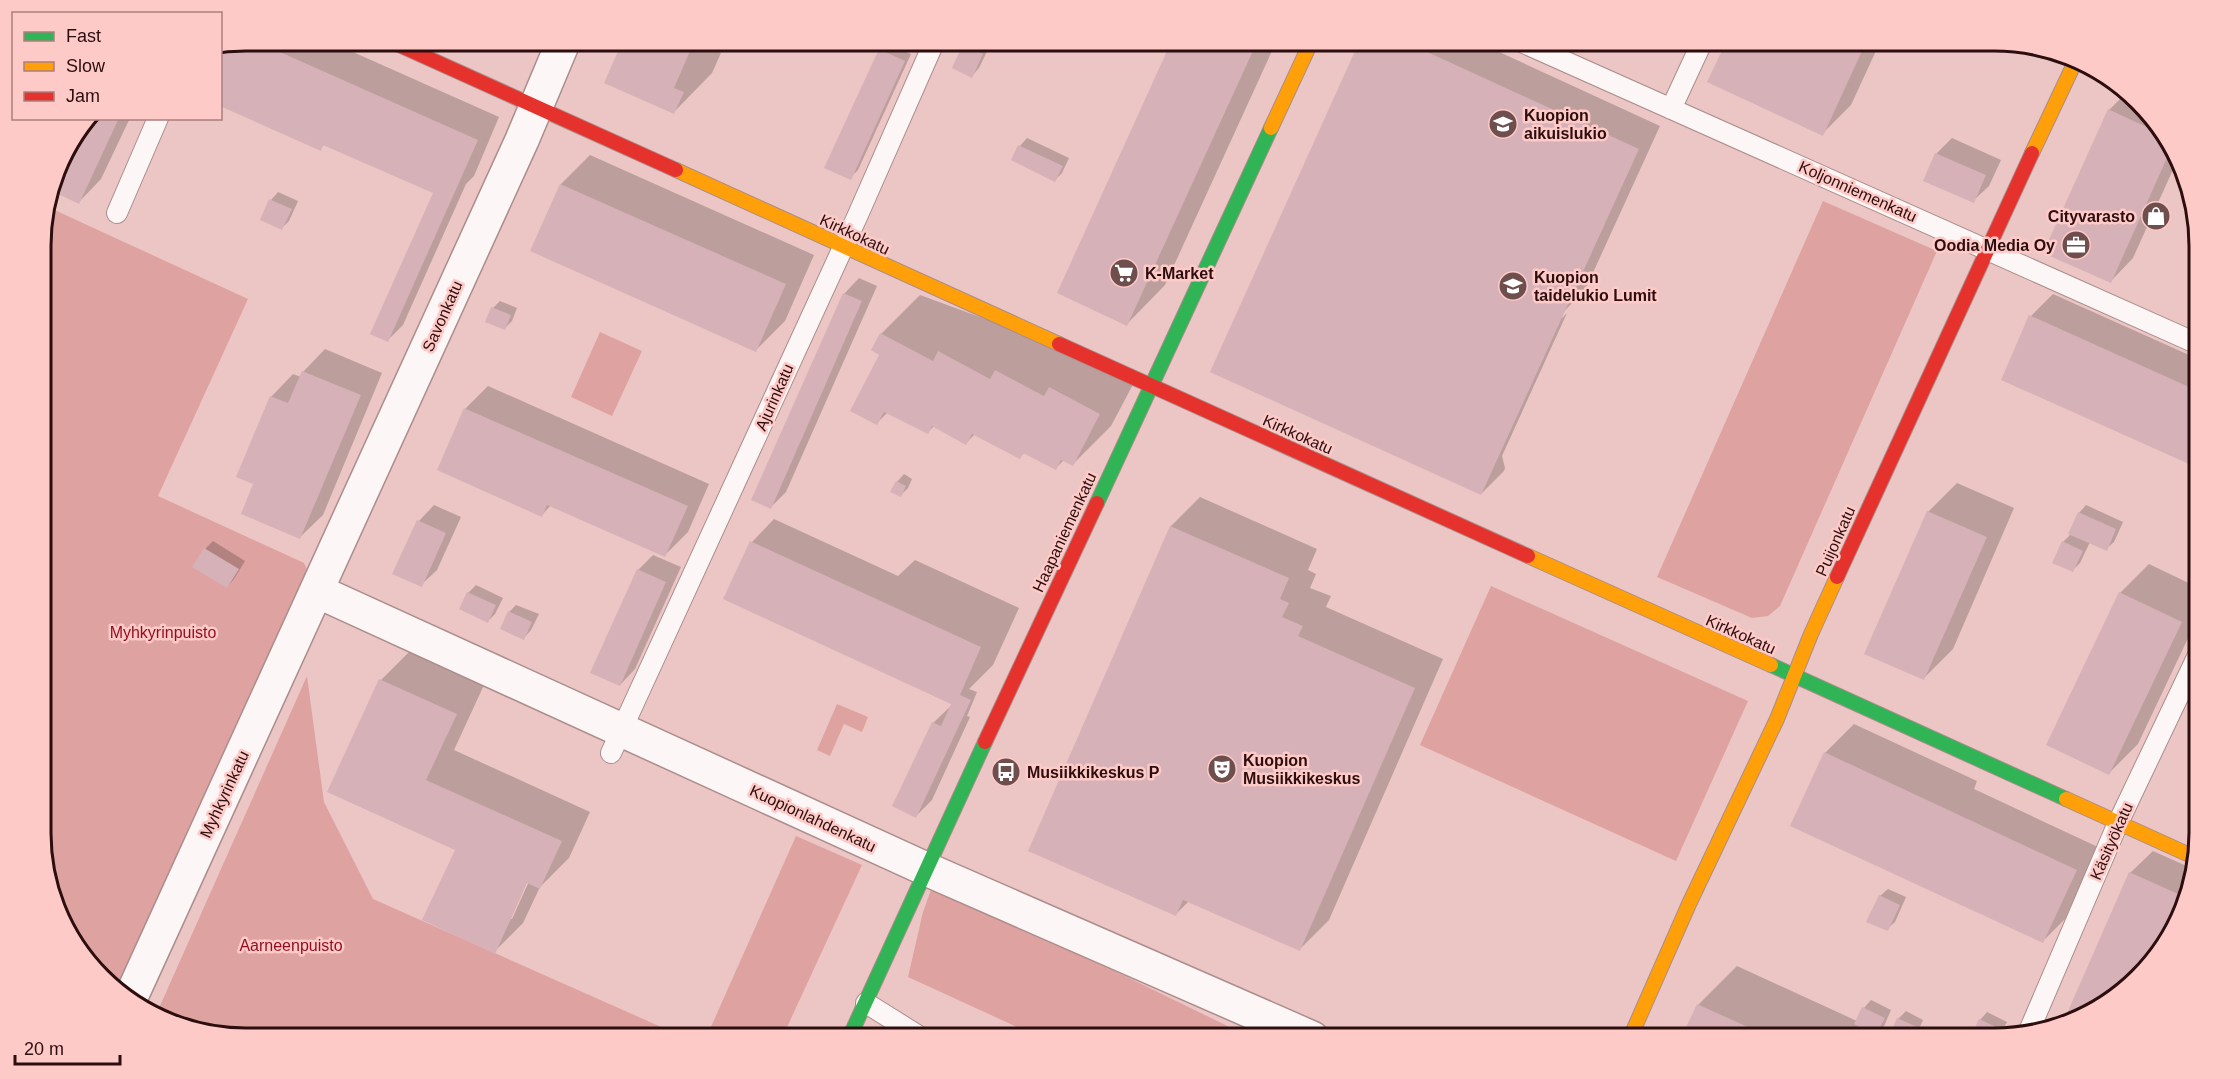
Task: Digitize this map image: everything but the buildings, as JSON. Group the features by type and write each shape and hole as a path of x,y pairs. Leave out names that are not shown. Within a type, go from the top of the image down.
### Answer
{"main road":[{"name":"Kirkkokatu","path":"412,51 2188,854"},
{"name":"Haapaniemenkatu","path":"854,1028 1307,51"},
{"name":"Puijonkatu","path":"1633,1028 1777,718 1849,549 2072,68"}],"street":[{"name":"Savonkatu","path":"317,591 536,108 559,51"},
{"name":"Kuopionlahdenkatu","path":"317,591 617,742 926,869 1289,1028"},
{"name":"Myhkyrinkatu","path":"133,992 317,591"}],"lane":[{"name":"Ajurinkatu","path":"617,742 930,51"},
{"name":"Koljonniemenkatu","path":"1542,51 2189,340"},
{"path":"1671,109 1698,51"},
{"path":"117,213 157,120"},
{"name":"Käsityökatu","path":"2032,1024 2118,823 2189,674"},
{"path":"866,1003 906,1028"}],"green space":[{"path":"1823,201 1937,251 1780,606 1768,616 1752,618 1657,577"},
{"name":"Myhkyrinpuisto","path":"55,210 248,299 158,496 304,563 317,591 133,992 108,971 91,952 77,930 58,883 53,858 51,833 51,234"},
{"path":"600,332 642,351 612,416 571,397"},
{"path":"1491,586 1748,701 1676,861 1420,745"},
{"name":"Aarneenpuisto","path":"307,676 324,802 373,899 663,1028 234,1028 196,1021 159,1007"},
{"path":"837,704 868,717 862,732 844,724 830,756 817,750"},
{"path":"796,836 862,865 787,1028 710,1028"},
{"path":"932,887 1232,1028 1019,1028 908,977 923,912"}],"traffic: fast":[{"path":"1097,503 1271,128"},
{"path":"1771,665 2066,799"},
{"path":"854,1028 985,742"}],"traffic: slow":[{"path":"1271,128 1307,51"},
{"path":"2032,153 2072,68"},
{"path":"676,170 1059,344"},
{"path":"1528,556 1771,665"},
{"path":"1634,1028 1689,904 1777,719 1837,577"},
{"path":"2066,799 2188,854"}],"traffic: jam":[{"path":"412,51 676,170"},
{"path":"1837,577 2032,153"},
{"path":"1059,344 1528,556"},
{"path":"985,742 1097,503"}],"place":[{"name":"Kuopion aikuislukio","path":"1503,124"},
{"name":"Cityvarasto","path":"2156,216"},
{"name":"Oodia Media Oy","path":"2076,245"},
{"name":"K-Market","path":"1124,273"},
{"name":"Kuopion taidelukio Lumit","path":"1513,286"},
{"name":"Kuopion Musiikkikeskus","path":"1222,769"},
{"name":"Musiikkikeskus P","path":"1006,772"}]}
